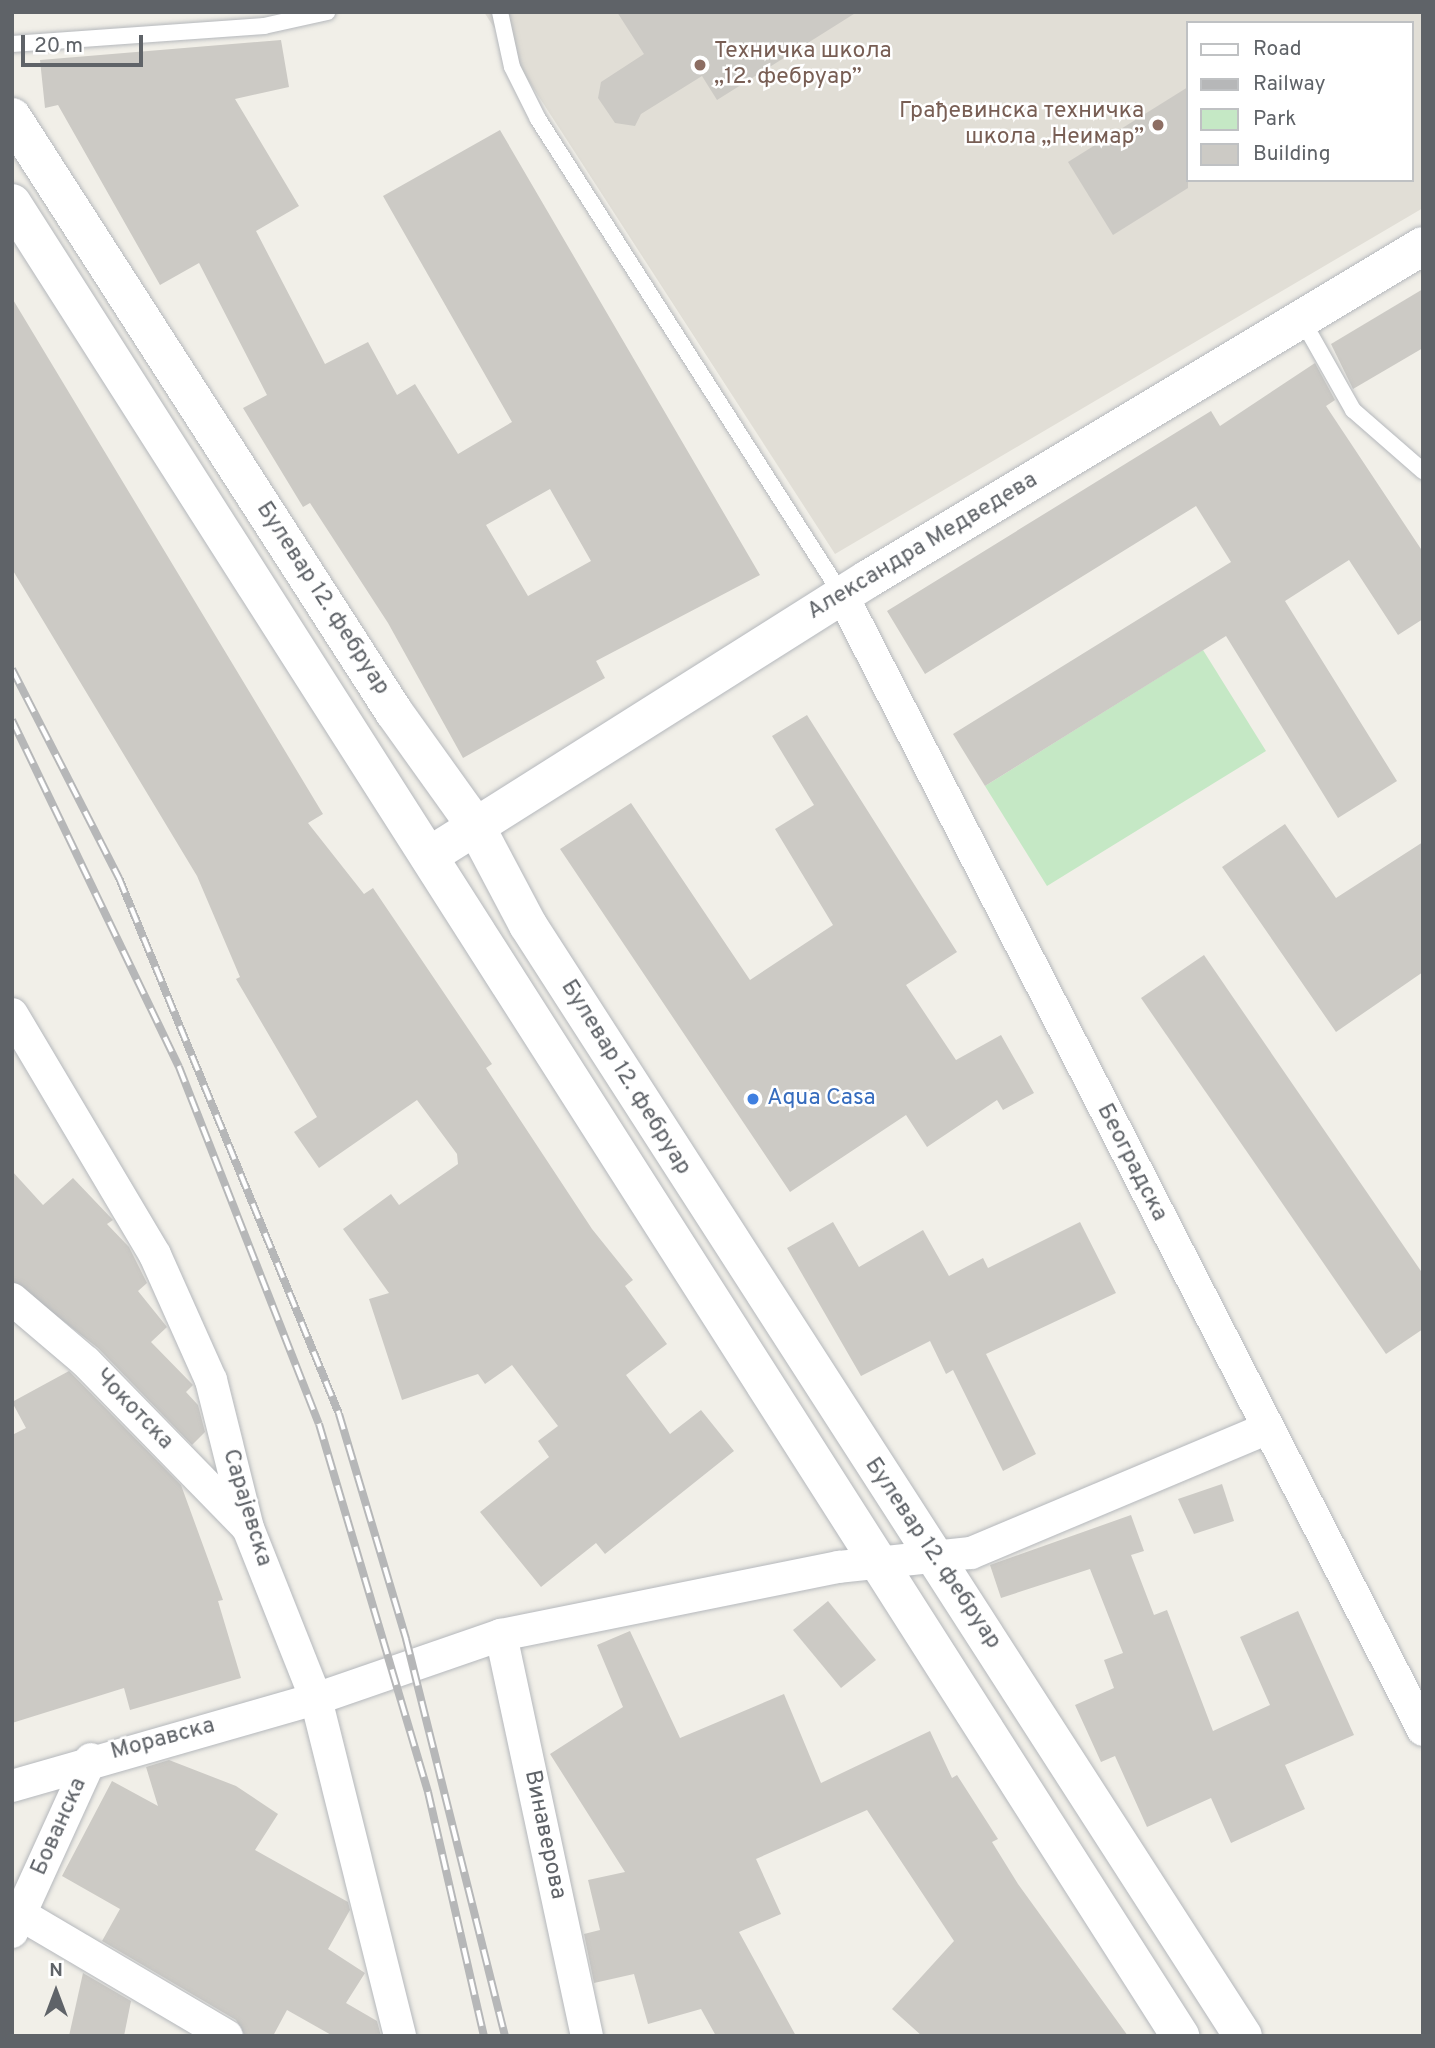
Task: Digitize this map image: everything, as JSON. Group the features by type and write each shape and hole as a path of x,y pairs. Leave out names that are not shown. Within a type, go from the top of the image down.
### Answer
{"main road":[{"name":"Булевар 12. фебруар","path":"12,117 394,712 475,825 528,925 933,1562 960,1593 1243,2036"},
{"name":"Булевар 12. фебруар","path":"12,203 1180,2036"},
{"name":"Александра Медведева","path":"429,856 842,595 1423,246"}],"street":[{"name":"Београдска","path":"842,595 1264,1430 1423,1730"},
{"name":"Сарајевска","path":"12,1014 155,1255 211,1380 248,1528 316,1699 400,2036"},
{"name":"Чокотска","path":"12,1299 86,1362 248,1528"},
{"name":"Моравска","path":"12,1786 91,1759 316,1699 501,1634 881,1564 933,1562 971,1553 1264,1430"},
{"name":"Винаверова","path":"501,1634 587,2036"},
{"name":"Бованска","path":"16,1923 91,1759"},
{"path":"16,1923 227,2036"}],"lane":[{"path":"12,44 264,26 327,12"},
{"path":"500,12 512,67 538,119 842,595"},
{"path":"1301,318 1353,410 1423,471"}],"shaded area":[{"path":"484,12 1423,12 1423,208 835,554"}],"green space":[{"path":"1203,650 1266,751 1047,886 985,786"}],"building":[{"name":"Техничка школа „12. фебруар”","path":"617,12 857,12 717,100 702,76 641,114 635,126 615,123 598,98 601,82 644,54"},
{"path":"281,40 289,87 235,99 299,206 256,231 325,364 368,342 397,395 415,384 458,454 512,422 383,196 500,130 760,575 596,661 605,678 463,758 388,623 310,503 303,507 243,408 267,395 199,263 160,285 58,105 45,108 40,60","holes":["550,489 591,561 528,596 486,525"]},
{"name":"Грађевинска техничка школа „Неимар”","path":"1186,88 1188,188 1113,235 1068,162"},
{"path":"1423,289 1423,348 1353,389 1331,344"},
{"path":"12,298 323,814 308,823 364,894 373,888 492,1064 486,1068 592,1229 633,1280 625,1286 667,1344 626,1375 670,1434 701,1410 734,1451 605,1554 596,1543 541,1587 480,1512 549,1457 538,1441 558,1426 512,1365 485,1384 478,1374 402,1400 369,1299 389,1293 343,1229 391,1194 399,1205 458,1164 457,1154 417,1100 319,1168 294,1132 317,1117 236,979 240,977 197,876 12,569"},
{"path":"1315,363 1335,400 1326,406 1423,552 1423,619 1398,635 1349,560 1285,601 1397,781 1338,818 1226,636 985,786 953,734 1231,562 1196,506 925,674 887,611 1211,411 1220,426"},
{"path":"807,715 957,952 906,985 956,1060 1001,1035 1034,1093 1003,1110 997,1100 927,1147 906,1115 790,1192 560,849 631,803 750,980 833,925 775,829 814,805 772,736"},
{"path":"1285,824 1336,898 1423,842 1423,972 1336,1032 1222,867"},
{"path":"1204,955 1423,1274 1423,1329 1386,1354 1141,998"},
{"path":"12,1171 43,1205 73,1178 113,1220 107,1224 129,1247 147,1283 138,1291 167,1327 151,1342 193,1385 186,1392 198,1405 205,1432 192,1445 98,1348 12,1281"},
{"path":"833,1222 859,1267 923,1230 949,1276 983,1258 988,1268 1080,1222 1116,1293 986,1354 1036,1454 1003,1471 953,1370 946,1374 930,1341 861,1376 787,1248"},
{"path":"69,1371 181,1485 223,1600 218,1601 241,1678 130,1710 124,1688 12,1723 12,1435 26,1428 12,1402"},
{"path":"1222,1484 1234,1521 1194,1534 1178,1499"},
{"path":"1131,1515 1144,1551 1131,1555 1154,1615 1167,1610 1213,1731 1270,1705 1240,1637 1298,1611 1354,1735 1285,1765 1305,1809 1231,1843 1211,1798 1147,1827 1115,1756 1101,1762 1075,1705 1114,1688 1104,1660 1123,1653 1090,1569 1001,1598 990,1565"},
{"path":"828,1601 876,1660 841,1688 793,1630"},
{"path":"630,1631 680,1738 784,1694 821,1783 930,1731 952,1778 957,1775 998,1839 992,1842 1018,1884 1128,2036 922,2036 892,2009 954,1941 867,1810 756,1859 781,1914 739,1932 796,2036 716,2036 701,2009 648,2024 634,1974 594,1983 584,1934 600,1930 588,1880 625,1872 550,1754 623,1707 597,1645"},
{"path":"169,1760 236,1786 278,1814 255,1850 348,1902 350,1910 328,1949 365,1973 346,2003 377,2021 381,2036 333,2036 287,2010 273,2036 245,2036 236,2020 102,1941 120,1909 62,1876 112,1781 158,1806 146,1767"},
{"path":"83,1973 131,2001 124,2036 69,2036"}],"railway":[{"path":"12,669 119,878 339,1414 406,1639 505,2036"},
{"path":"12,720 179,1067 319,1424 428,1792 484,2036"}],"place":[{"name":"Техничка школа „12. фебруар”","path":"700,65"},
{"name":"Грађевинска техничка школа „Неимар”","path":"1158,125"},
{"name":"Aqua Casa","path":"753,1099"}]}
